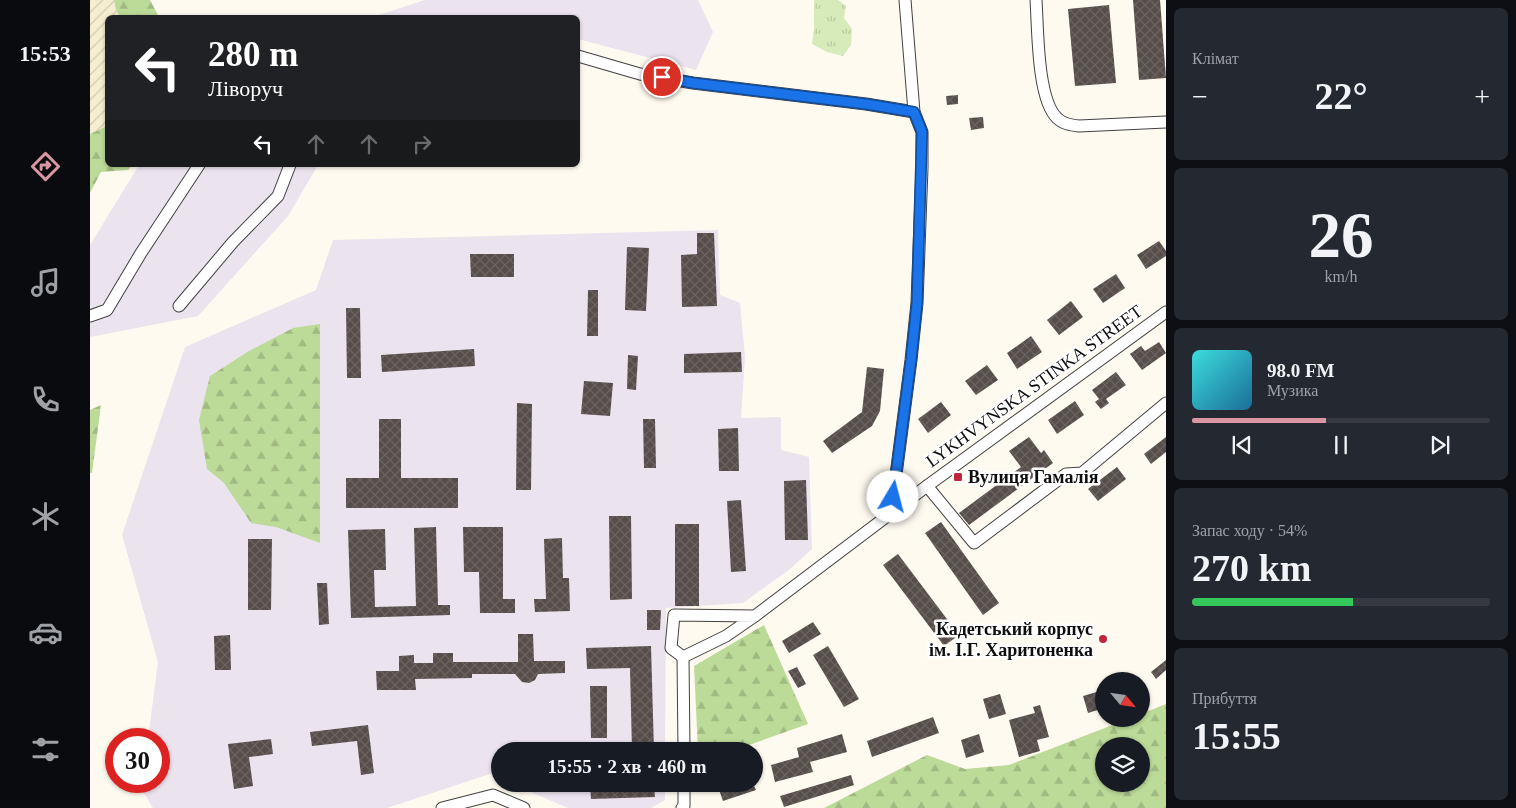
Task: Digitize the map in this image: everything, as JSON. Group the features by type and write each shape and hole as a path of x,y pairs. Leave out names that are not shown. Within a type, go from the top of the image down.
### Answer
{"street":[{"path":"891,513 917,303 922,132 914,112 905,0"},
{"path":"1036,0 1042,83 1052,114 1067,124 1078,126 1166,122"},
{"path":"580,57 640,74 693,83 866,104 914,112"},
{"path":"90,316 106,310 198,167"},
{"path":"179,306 233,242 278,196 289,167"},
{"name":"LYKHVYNSKA STINKA STREET","path":"683,657 726,636 755,616 927,486 1166,312"},
{"path":"927,486 974,542 1066,474 1082,473 1166,403"},
{"path":"684,742 683,657 670,648 674,615 755,616"},
{"path":"682,808 684,806 684,792"},
{"path":"442,808 493,794 524,808"}],"shaded area":[{"path":"90,0 114,0 119,15 105,15 105,127 90,134"},
{"path":"425,0 698,0 713,32 696,70 580,40 580,15 378,15"},
{"path":"138,167 317,167 288,216 198,316 90,337 90,245"},
{"path":"718,230 720,295 740,303 745,357 741,418 781,417 781,450 809,457 812,549 790,569 743,603 666,608 665,742 491,742 491,774 387,808 153,808 144,793 170,793 170,728 149,728 158,662 122,535 185,347 316,290 333,240"},
{"path":"531,792 665,792 665,800 651,808 568,808"}],"green space":[{"path":"114,0 150,0 158,15 119,15"},
{"path":"814,0 838,0 846,6 844,18 852,29 851,45 843,56 827,52 812,44"},
{"path":"105,127 105,167 130,167 128,170 101,172 90,193 90,134"},
{"path":"320,324 320,543 276,527 251,523 224,483 207,469 199,420 210,376 249,351 293,328"},
{"path":"101,405 92,473 90,473 90,410"},
{"path":"764,625 808,724 757,742 698,742 694,666"},
{"path":"1166,704 1166,808 824,808 927,755 965,769 1009,765 1105,728 1150,728 1150,710"}],"building":[{"path":"1133,0 1160,0 1166,78 1139,80"},
{"path":"1109,5 1116,83 1075,86 1068,9"},
{"path":"958,95 958,104 947,105 946,96"},
{"path":"983,117 984,128 971,130 969,118"},
{"path":"697,233 714,233 717,306 682,307 681,255 697,254"},
{"path":"1159,241 1166,251 1166,256 1146,269 1137,255"},
{"path":"627,247 649,248 646,311 625,310"},
{"path":"470,254 514,254 514,277 471,277"},
{"path":"1116,274 1125,288 1103,303 1093,289"},
{"path":"588,290 598,290 598,336 587,336"},
{"path":"1071,301 1083,317 1059,335 1047,320"},
{"path":"346,308 360,308 361,378 347,378"},
{"path":"1031,336 1042,352 1017,369 1007,353"},
{"path":"1159,342 1166,353 1142,370 1130,354 1141,346 1145,351"},
{"path":"474,349 475,366 382,372 381,355"},
{"path":"741,352 742,372 684,373 684,354"},
{"path":"628,355 638,356 636,390 627,389"},
{"path":"987,365 998,380 976,395 965,381"},
{"path":"867,367 884,369 880,411 872,426 832,453 823,441 862,412"},
{"path":"1116,372 1126,385 1106,399 1109,403 1101,409 1095,402 1099,399 1092,390"},
{"path":"584,381 613,383 610,416 581,414"},
{"path":"1075,401 1084,415 1057,434 1048,420"},
{"path":"941,402 951,415 928,433 918,419"},
{"path":"517,403 532,404 531,490 516,490"},
{"path":"379,419 401,419 401,478 458,478 458,508 346,508 346,478 379,478"},
{"path":"643,419 655,419 656,468 644,468"},
{"path":"738,428 739,471 719,471 718,429"},
{"path":"1029,437 1041,453 1044,450 1053,463 969,525 959,513 1021,467 1009,451"},
{"path":"1166,437 1166,452 1151,464 1144,454"},
{"path":"1117,467 1126,479 1098,501 1088,489"},
{"path":"806,480 808,540 785,540 784,481"},
{"path":"741,500 746,571 731,572 727,501"},
{"path":"609,516 631,516 632,599 610,600"},
{"path":"941,522 999,603 983,615 925,533"},
{"path":"675,524 699,524 699,606 675,606"},
{"path":"436,527 438,605 450,605 450,615 351,618 348,530 385,529 386,570 374,570 375,607 416,606 414,528"},
{"path":"463,527 503,527 503,599 515,599 515,613 480,613 479,572 464,572"},
{"path":"562,538 563,578 569,578 570,611 535,612 534,599 546,599 544,539"},
{"path":"248,539 272,539 271,610 248,610"},
{"path":"898,554 959,635 944,646 883,565"},
{"path":"317,583 327,583 329,624 319,625"},
{"path":"647,610 661,610 660,630 647,630"},
{"path":"813,622 821,634 789,653 782,641"},
{"path":"518,634 533,634 534,661 565,661 565,673 538,674 535,680 529,683 522,682 515,674 472,674 472,678 415,679 416,690 377,690 376,671 399,671 399,656 414,655 414,663 433,663 433,653 453,653 453,662 518,662"},
{"path":"230,635 231,670 215,670 214,636"},
{"path":"651,646 654,742 632,742 630,668 587,669 586,648"},
{"path":"828,646 859,699 844,707 813,655"},
{"path":"1166,660 1166,670 1156,679 1151,672"},
{"path":"797,667 806,684 798,688 788,671"},
{"path":"590,686 607,686 607,738 591,738"},
{"path":"1095,692 1095,711 1088,713 1083,696"},
{"path":"1000,694 1006,714 989,719 983,699"},
{"path":"1040,705 1049,737 1037,740 1040,751 1019,757 1009,720 1035,713 1033,707"},
{"path":"933,717 939,733 872,757 867,741"},
{"path":"368,725 374,773 361,775 357,741 312,746 310,732"},
{"path":"842,734 847,752 810,762 813,772 775,782 771,765 799,757 797,748"},
{"path":"979,734 984,752 966,758 961,740"},
{"path":"271,739 273,754 249,757 253,786 234,789 228,744"},
{"path":"851,775 854,785 784,807 780,796"},
{"path":"591,792 655,792 655,797 591,799"},
{"path":"720,792 750,792 723,801"}],"place":[{"name":"Вулиця Гамалія","path":"958,477"},
{"name":"Кадетський корпус ім. І.Г. Харитоненка","path":"1103,639"}],"route":[{"path":"662,77 693,83 866,104 914,112 922,132 917,303 893,497"}]}
